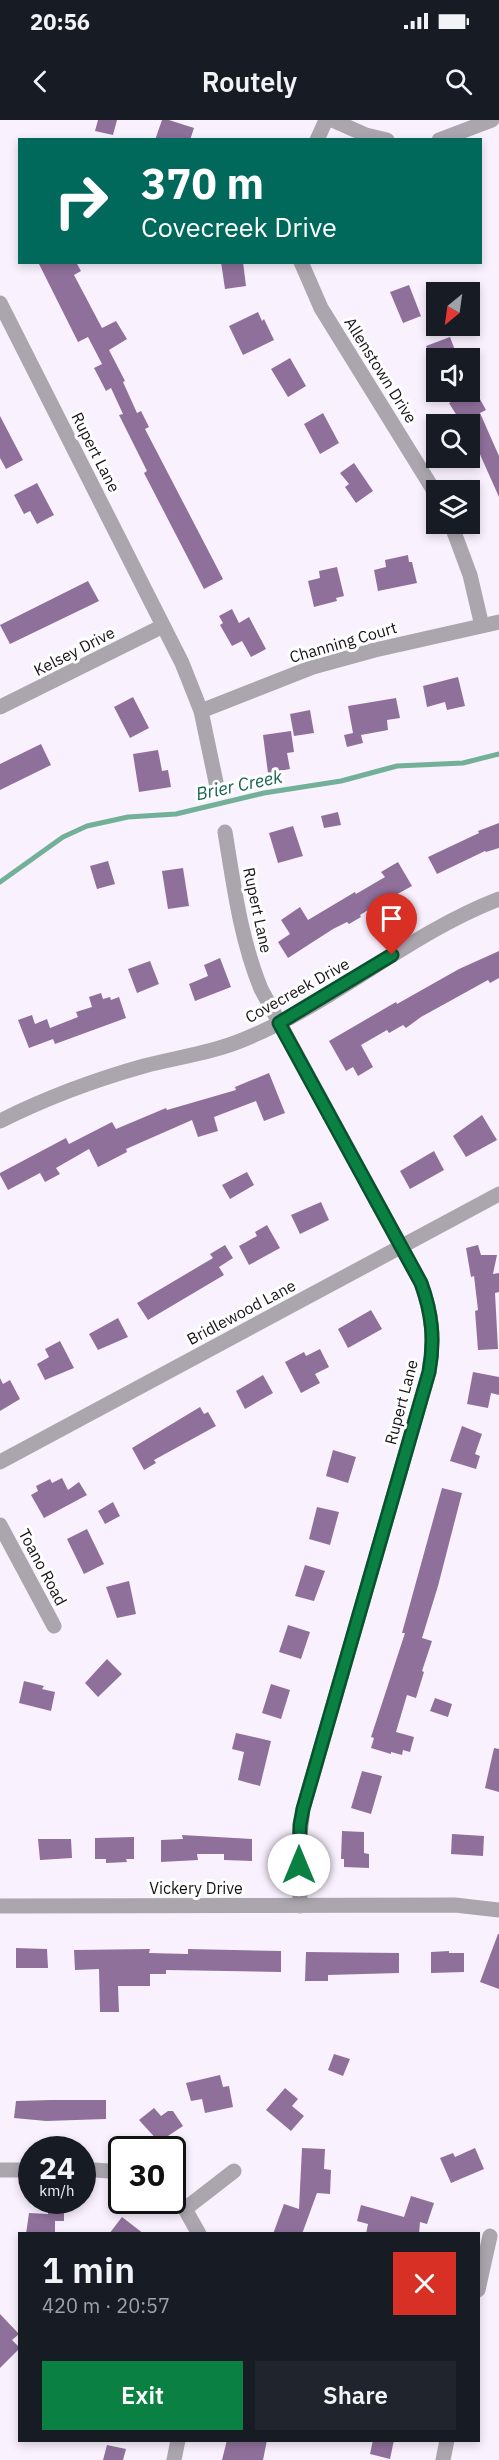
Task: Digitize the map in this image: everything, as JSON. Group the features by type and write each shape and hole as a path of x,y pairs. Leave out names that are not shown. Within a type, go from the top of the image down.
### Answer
{"street":[{"path":"318,138 326,120"},
{"path":"332,120 379,138"},
{"path":"444,138 492,120"},
{"name":"Allenstown Drive","path":"302,264 321,308 427,480"},
{"name":"Rupert Lane","path":"0,303 182,663 201,711 217,787"},
{"path":"455,534 470,576 482,626"},
{"name":"Channing Court","path":"201,711 313,667 375,650 499,622"},
{"name":"Kelsey Drive","path":"0,707 163,626"},
{"name":"Rupert Lane","path":"225,832 241,930 261,989 421,1283 431,1317 432,1354 303,1809 299,1845 300,1906"},
{"name":"Covecreek Drive","path":"0,1122 52,1096 143,1066 219,1048 279,1023 453,919 499,899"},
{"name":"Bridlewood Lane","path":"0,1462 499,1194"},
{"name":"Toano Road","path":"0,1526 54,1626"},
{"name":"Vickery Drive","path":"0,1906 455,1905 499,1910"},
{"path":"0,2170 18,2170"},
{"path":"186,2209 234,2171"},
{"path":"186,2212 198,2232"},
{"path":"480,2281 490,2236"},
{"path":"174,2460 178,2442"},
{"path":"443,2460 447,2442"}],"building":[{"path":"98,120 117,120 113,135 95,131"},
{"path":"162,120 194,128 191,138 156,138"},
{"path":"39,264 77,264 81,271 74,275 102,328 116,321 127,339 109,350 125,381 123,382 137,413 141,411 149,427 145,429 223,579 204,589 144,473 147,471 119,415 123,414 111,388 106,391 94,368 102,364 88,337 78,342"},
{"path":"221,264 243,264 246,286 225,289"},
{"path":"409,285 421,316 403,323 390,292"},
{"path":"258,312 274,340 243,355 229,326"},
{"path":"450,337 454,348 427,348 426,346"},
{"path":"290,358 306,386 288,397 271,369"},
{"path":"480,399 486,410 480,413 499,456 499,497 480,454 480,414 456,414 449,403 480,402"},
{"path":"323,413 339,443 320,454 304,424"},
{"path":"0,416 23,460 6,469 0,458"},
{"path":"354,463 373,491 356,503 345,487 349,484 340,473"},
{"path":"37,483 54,515 37,524 30,511 24,514 14,495"},
{"path":"408,555 417,583 378,591 374,570 386,567 385,560"},
{"path":"337,567 344,596 336,598 337,601 314,607 308,581 320,578 319,571"},
{"path":"88,581 99,601 10,644 0,625"},
{"path":"232,609 239,623 249,617 266,649 251,657 242,641 232,646 220,625 223,623 219,616"},
{"path":"458,677 465,706 447,710 445,702 427,707 423,686"},
{"path":"133,697 149,728 130,738 114,707"},
{"path":"396,698 400,718 387,720 388,730 361,735 363,743 347,747 344,735 353,733 348,706"},
{"path":"310,710 314,733 294,736 290,714"},
{"path":"291,731 294,752 287,753 290,769 268,773 263,735"},
{"path":"41,744 51,765 0,790 0,764"},
{"path":"158,750 162,771 168,770 171,787 139,792 133,754"},
{"path":"338,812 341,825 324,828 321,816"},
{"path":"499,823 499,848 485,851 437,874 428,857 479,833 478,831"},
{"path":"293,826 303,856 278,863 269,833"},
{"path":"108,861 115,884 97,889 90,866"},
{"path":"398,862 412,886 383,901 349,924 347,922 333,929 288,958 278,942 290,934 281,920 300,907 308,920 385,877 381,872"},
{"path":"183,868 189,906 168,909 162,871"},
{"path":"499,951 499,978 490,983 488,980 421,1017 406,1028 403,1025 389,1033 387,1030 361,1045 373,1067 358,1076 353,1067 346,1071 329,1041 396,1002 397,1004 459,969"},
{"path":"220,958 231,987 195,1001 189,984 208,976 204,965"},
{"path":"150,961 159,984 137,993 128,969"},
{"path":"101,993 103,999 110,997 111,1000 119,997 126,1018 55,1044 53,1039 29,1048 18,1020 32,1015 35,1024 47,1019 50,1028 78,1017 76,1012 92,1007 89,997"},
{"path":"269,1073 285,1113 264,1121 256,1101 214,1117 218,1131 198,1137 192,1120 126,1149 127,1152 98,1167 89,1149 56,1168 60,1174 45,1182 40,1173 8,1190 0,1175 66,1138 69,1144 112,1122 116,1129 166,1108 167,1110 236,1090 235,1087"},
{"path":"482,1115 497,1140 466,1157 453,1136"},
{"path":"434,1151 444,1170 410,1189 400,1171"},
{"path":"247,1172 254,1185 230,1199 222,1185"},
{"path":"321,1202 329,1220 300,1234 291,1215"},
{"path":"267,1225 280,1248 249,1265 239,1246 257,1236 255,1232"},
{"path":"225,1245 233,1258 219,1267 224,1275 148,1320 137,1303 213,1258 210,1254"},
{"path":"478,1245 481,1255 497,1255 493,1274 499,1273 499,1292 495,1293 498,1349 478,1350 475,1311 478,1310 474,1276 471,1277 466,1248"},
{"path":"371,1310 382,1329 348,1348 338,1329"},
{"path":"118,1318 128,1337 98,1350 89,1334"},
{"path":"60,1341 74,1368 45,1380 37,1364 49,1357 45,1349"},
{"path":"320,1349 329,1367 315,1374 320,1383 301,1393 285,1362 304,1352 306,1356"},
{"path":"473,1372 499,1377 499,1395 491,1393 488,1408 467,1404"},
{"path":"263,1375 273,1393 245,1409 236,1391"},
{"path":"0,1378 3,1384 10,1380 20,1399 0,1411"},
{"path":"200,1407 204,1414 208,1412 216,1426 154,1460 156,1463 144,1470 132,1448"},
{"path":"462,1426 482,1434 475,1454 480,1456 476,1469 450,1461"},
{"path":"333,1450 356,1457 348,1483 326,1476"},
{"path":"62,1478 68,1490 79,1482 87,1495 44,1518 31,1495 38,1491 36,1486 50,1479 52,1483"},
{"path":"442,1488 462,1493 422,1638 432,1641 422,1671 424,1672 416,1698 407,1695 396,1732 414,1737 410,1752 403,1750 402,1755 391,1752 391,1754 371,1748 374,1738 371,1737 405,1633 402,1633"},
{"path":"113,1502 120,1516 105,1524 98,1511"},
{"path":"317,1507 339,1512 330,1545 309,1539"},
{"path":"87,1529 104,1564 84,1574 67,1539"},
{"path":"305,1565 325,1571 314,1601 295,1596"},
{"path":"129,1581 136,1614 117,1618 106,1587"},
{"path":"288,1625 310,1632 301,1659 279,1652"},
{"path":"107,1659 122,1674 98,1697 85,1683"},
{"path":"24,1681 44,1686 42,1689 55,1692 51,1711 19,1703"},
{"path":"271,1684 290,1690 281,1719 262,1713"},
{"path":"435,1698 452,1704 448,1717 430,1711"},
{"path":"236,1733 271,1741 260,1786 238,1780 244,1752 232,1749"},
{"path":"494,1748 499,1749 499,1792 485,1788"},
{"path":"362,1771 382,1776 371,1814 351,1808"},
{"path":"342,1831 364,1832 364,1853 369,1854 369,1868 344,1867 344,1859 341,1859"},
{"path":"452,1834 484,1836 483,1856 451,1854"},
{"path":"182,1835 252,1839 252,1861 224,1860 224,1854 197,1854 198,1860 161,1862 161,1840 183,1839"},
{"path":"134,1837 134,1859 126,1859 127,1862 106,1863 106,1859 95,1859 95,1838"},
{"path":"38,1839 71,1839 72,1858 40,1860"},
{"path":"499,1934 499,1989 480,1982"},
{"path":"16,1948 47,1949 48,1968 16,1968"},
{"path":"150,1949 149,1953 188,1954 188,1949 281,1951 281,1972 166,1970 166,1974 150,1974 150,1986 118,1986 119,2012 100,2012 99,1969 75,1970 74,1950"},
{"path":"449,1951 449,1953 464,1953 464,1972 431,1973 431,1952"},
{"path":"306,1952 399,1953 399,1973 328,1975 328,1981 305,1981"},
{"path":"334,2054 350,2059 343,2076 328,2070"},
{"path":"220,2075 223,2087 229,2086 233,2107 205,2113 202,2099 191,2101 186,2083"},
{"path":"285,2088 298,2099 292,2106 304,2116 291,2131 266,2110"},
{"path":"106,2100 106,2119 46,2121 14,2118 16,2101"},
{"path":"154,2108 161,2116 168,2111 173,2111 183,2126 168,2136 154,2136 139,2120"},
{"path":"302,2148 325,2149 324,2169 331,2170 330,2194 317,2193 303,2232 274,2232 284,2204 299,2209"},
{"path":"475,2148 484,2169 451,2183 440,2158 453,2153 455,2157"},
{"path":"411,2196 434,2203 427,2224 420,2222 419,2232 366,2232 368,2224 357,2221 361,2205 404,2217"},
{"path":"29,2214 64,2214 64,2221 55,2221 55,2232 26,2232"},
{"path":"122,2217 141,2232 111,2232"},
{"path":"0,2314 18,2333 12,2340 18,2346 18,2350 0,2368"},
{"path":"226,2442 267,2442 263,2460 222,2460"},
{"path":"373,2442 394,2442 390,2459 370,2454"},
{"path":"107,2445 126,2449 123,2460 103,2460"}],"waterway":[{"name":"Brier Creek","path":"0,882 63,837 87,826 128,817 176,814 264,793 341,781 397,766 463,763 499,754"}],"route":[{"path":"299,1865 300,1825 303,1809 429,1372 433,1337 431,1317 421,1283 279,1023 321,1000 392,955"}]}
